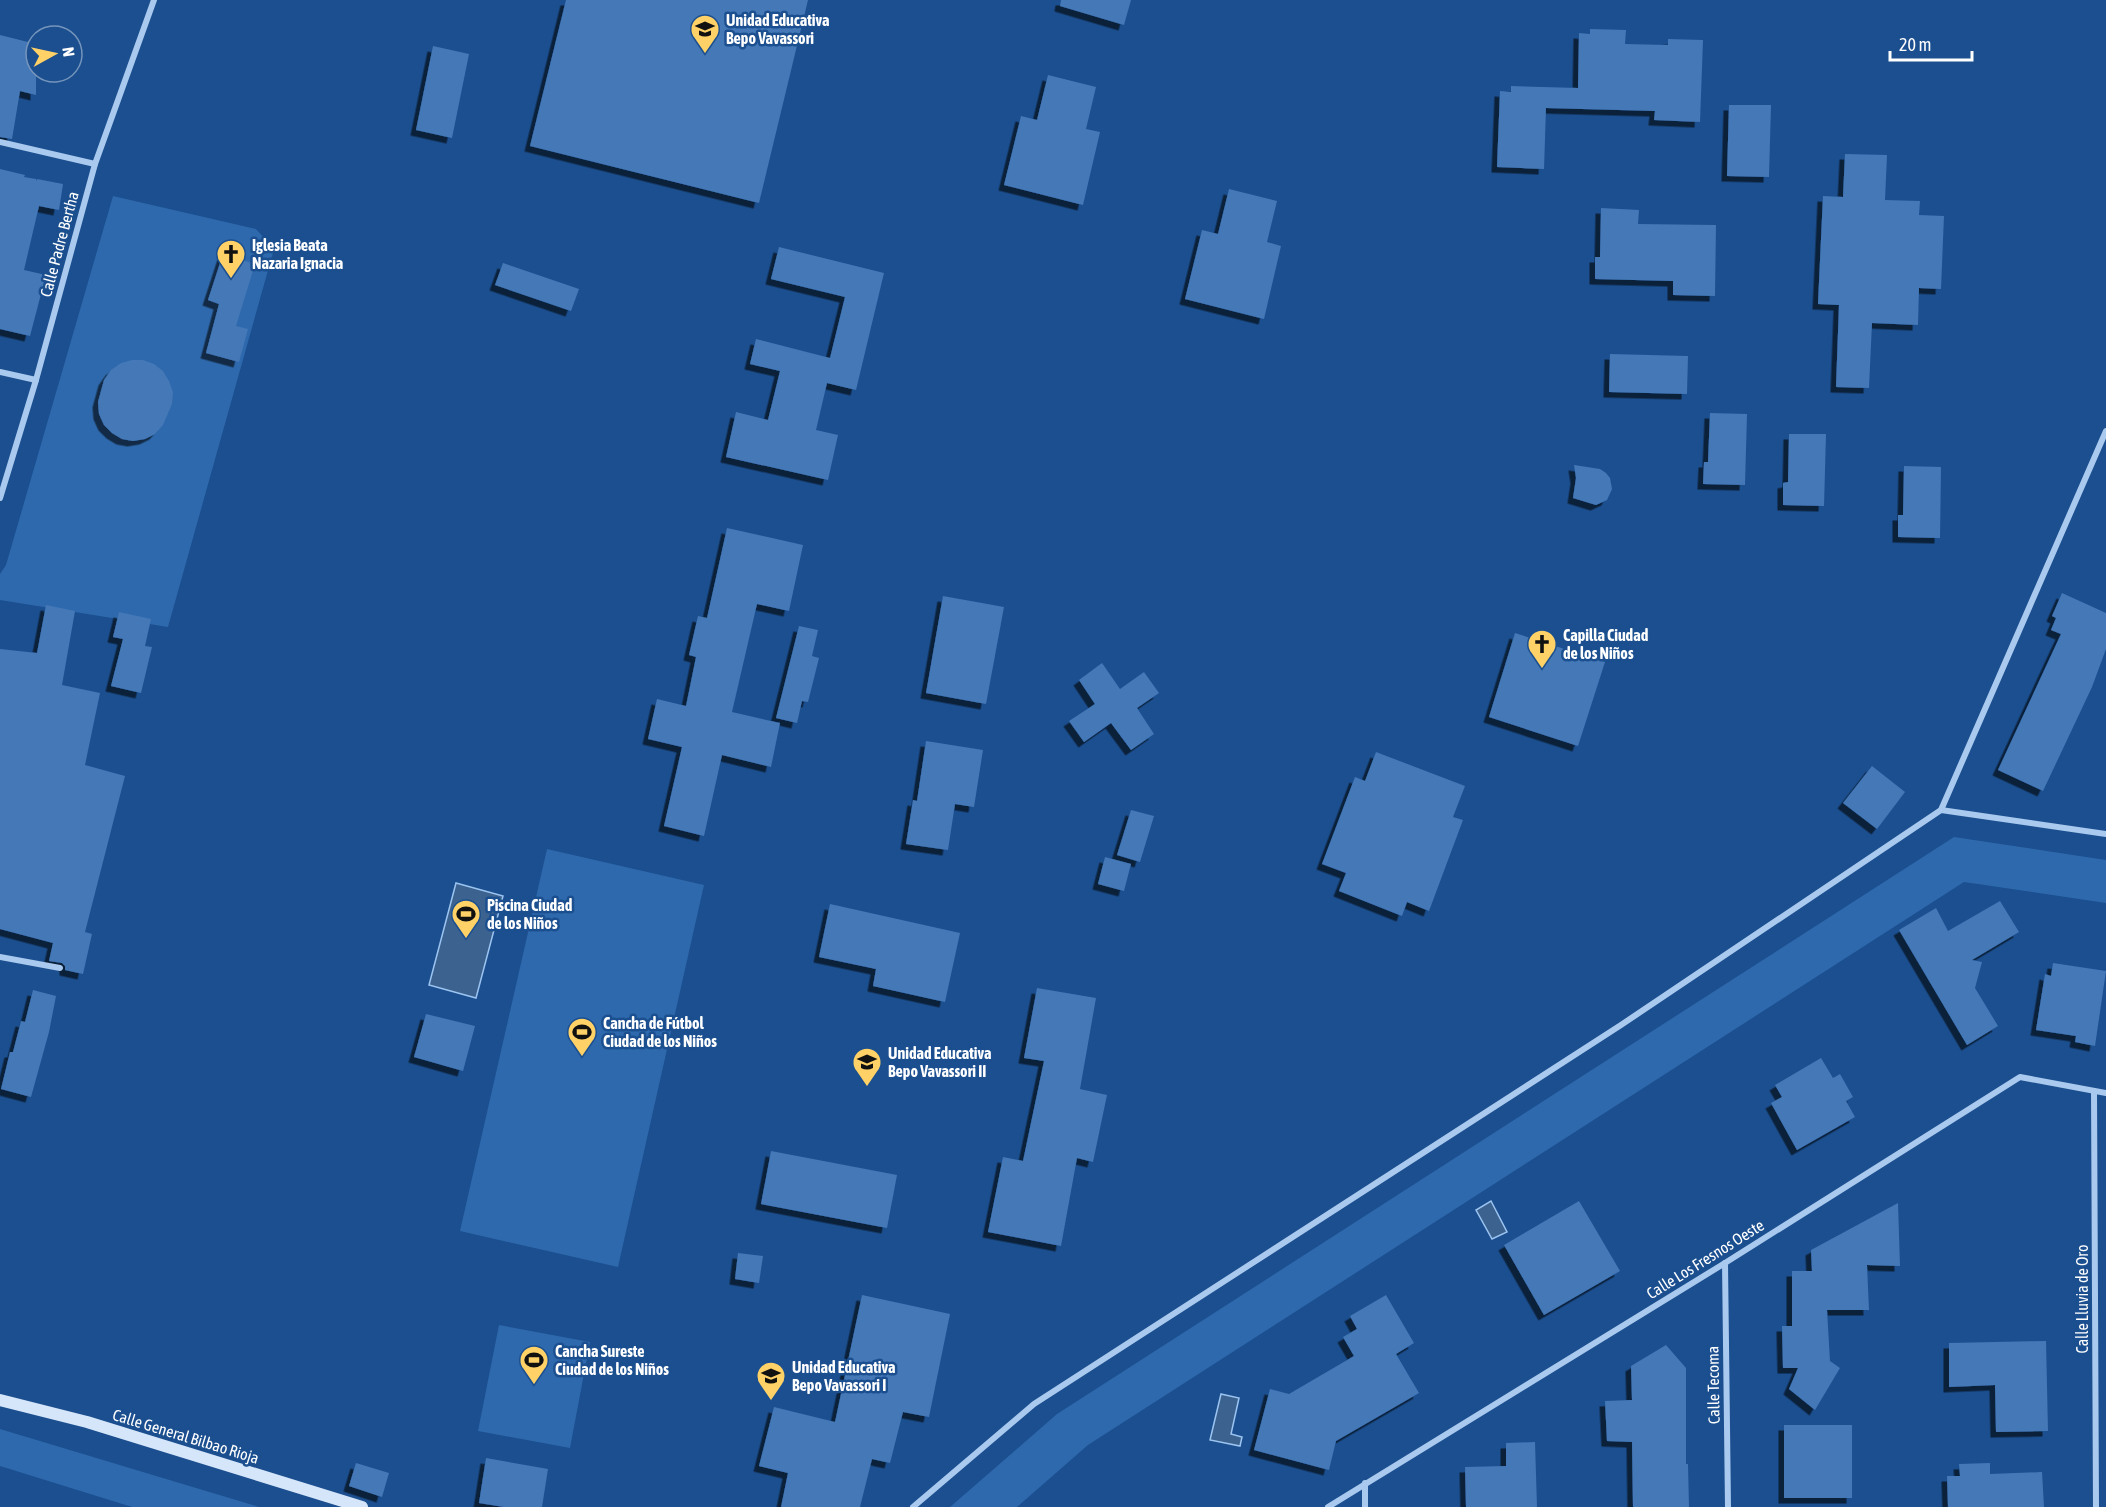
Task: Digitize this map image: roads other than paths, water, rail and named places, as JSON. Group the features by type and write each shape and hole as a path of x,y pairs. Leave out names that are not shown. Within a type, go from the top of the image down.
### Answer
{"street":[{"name":"Calle Padre Bertha","path":"0,498 36,380 95,164 154,0"},
{"path":"0,141 95,164"},
{"path":"0,372 36,380"},
{"path":"913,1507 1034,1404 1621,1025 1941,810 2106,431"},
{"path":"1941,810 2106,834"},
{"path":"0,957 60,968"},
{"name":"Calle Los Fresnos Oeste","path":"1328,1507 1725,1263 2020,1077 2106,1093"},
{"name":"Calle Lluvia de Oro","path":"2094,1091 2096,1507"},
{"name":"Calle Tecoma","path":"1725,1263 1728,1507"},
{"name":"Calle General Bilbao Rioja","path":"0,1400 87,1422 362,1507"},
{"path":"1365,1483 1365,1507"}],"place":[{"name":"Unidad Educativa Bepo Vavassori","path":"705,54"},
{"name":"Iglesia Beata Nazaria Ignacia","path":"231,280"},
{"name":"Capilla Ciudad de los Niños","path":"1542,670"},
{"name":"Piscina Ciudad de los Niños","path":"466,940"},
{"name":"Cancha de Fútbol Ciudad de los Niños","path":"582,1058"},
{"name":"Unidad Educativa Bepo Vavassori II","path":"867,1088"},
{"name":"Cancha Sureste Ciudad de los Niños","path":"534,1386"},
{"name":"Unidad Educativa Bepo Vavassori I","path":"771,1402"}]}
